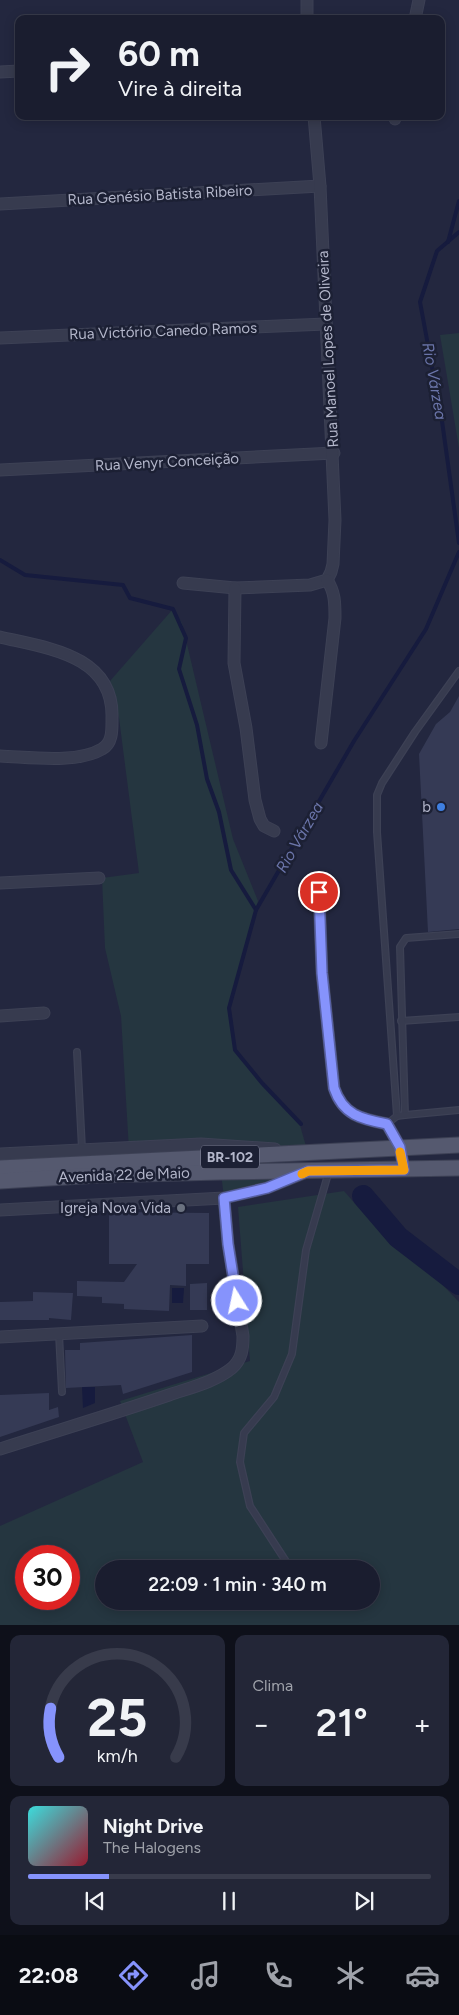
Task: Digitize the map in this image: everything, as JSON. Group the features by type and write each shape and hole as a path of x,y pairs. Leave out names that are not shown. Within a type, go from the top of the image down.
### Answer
{"main road":[{"name":"Avenida 22 de Maio","path":"0,1168 459,1145"},
{"name":"Avenida 22 de Maio","path":"0,1181 99,1175 459,1168"}],"street":[{"path":"306,0 308,15"},
{"path":"416,15 419,0"},
{"path":"0,72 15,71"},
{"name":"Rua Manoel Lopes de Oliveira","path":"314,120 320,186 334,453 335,543 331,572 326,580"},
{"name":"Rua Genésio Batista Ribeiro","path":"0,204 320,186"},
{"name":"Rua Victório Canedo Ramos","path":"0,338 326,324"},
{"name":"Rua Venyr Conceição","path":"0,470 334,453"},
{"path":"183,583 235,588 310,585 326,580 332,588 335,597 335,618 321,743"},
{"path":"235,588 234,663 246,728 255,800 260,820 264,826 274,831"},
{"path":"0,637 61,652 81,661 94,670 103,680 113,716 111,739 104,748 88,755 71,757 0,756"},
{"path":"0,883 99,878"},
{"path":"319,892 322,973 334,1088 339,1101 348,1111 370,1120 392,1120 404,1170"},
{"path":"0,1016 44,1013"},
{"name":"Avenida 22 de Maio","path":"0,1154 215,1144 311,1153"},
{"path":"0,1210 224,1198 267,1188 308,1171"},
{"path":"0,1449 120,1412 201,1384 231,1369 238,1362 243,1350 242,1336 228,1244 224,1198"},
{"path":"0,1337 59,1334 110,1336 202,1326"}],"lane":[{"path":"459,671 415,732 382,783 377,795 377,832 392,1120 405,1115 459,1110"},
{"path":"405,1115 399,956 402,941 411,937 459,934"},
{"path":"401,1021 459,1017"},
{"path":"77,1052 82,1149"},
{"path":"285,1560 250,1506 240,1462 244,1433 274,1397 292,1354 306,1250 329,1171"},
{"path":"59,1334 62,1392"}],"shaded area":[{"path":"459,333 459,448 440,335"},
{"path":"173,609 182,623 233,839 258,901 229,1008 235,1049 262,1083 299,1122 310,1160 0,1175 0,1157 129,1150 121,1016 105,948 102,878 139,873 119,718 110,681"},
{"path":"221,1173 297,1175 224,1198"},
{"path":"344,1191 393,1247 435,1277 459,1302 459,1625 0,1625 0,1526 143,1462 120,1401 250,1361 238,1207"}],"water":[{"path":"172,1288 184,1288 183,1303 172,1303"},
{"path":"82,1387 95,1387 95,1403 83,1408"}],"building":[{"name":"b","path":"459,696 459,929 428,932 419,754 436,724 450,712"},
{"path":"109,1212 209,1213 209,1264 186,1264 186,1286 170,1285 169,1311 124,1309 124,1304 102,1303 102,1297 77,1296 77,1281 124,1282 137,1264 109,1264"},
{"path":"207,1283 207,1310 190,1310 190,1284"},
{"path":"33,1292 73,1293 71,1320 49,1318 49,1320 0,1320 0,1302 33,1301"},
{"path":"192,1335 192,1372 123,1394 121,1385 66,1388 65,1350 80,1350 80,1343"},
{"path":"49,1393 49,1410 58,1407 59,1417 0,1437 0,1395"}],"waterway":[{"path":"448,242 459,201"},
{"name":"Rio Várzea","path":"459,232 437,251 420,302 442,421 459,543"},
{"name":"Rio Várzea","path":"301,1124 262,1083 235,1050 229,1008 256,910 354,741 426,629 459,552"},
{"path":"0,560 25,575 123,585 130,598 173,609 186,638 179,669 197,725 207,779 219,812 231,870 256,910"},
{"name":"Rio Várzea","path":"363,1196 398,1237 459,1284"}],"slow traffic":[{"path":"302,1174 308,1171 404,1170 400,1152"}],"place":[{"name":"b","path":"441,807"},
{"name":"Igreja Nova Vida","path":"181,1208"}],"route":[{"path":"237,1301 233,1284 224,1198 267,1188 308,1171 404,1170 400,1147 387,1124 362,1118 348,1111 339,1101 334,1088 322,973 319,892"}]}
